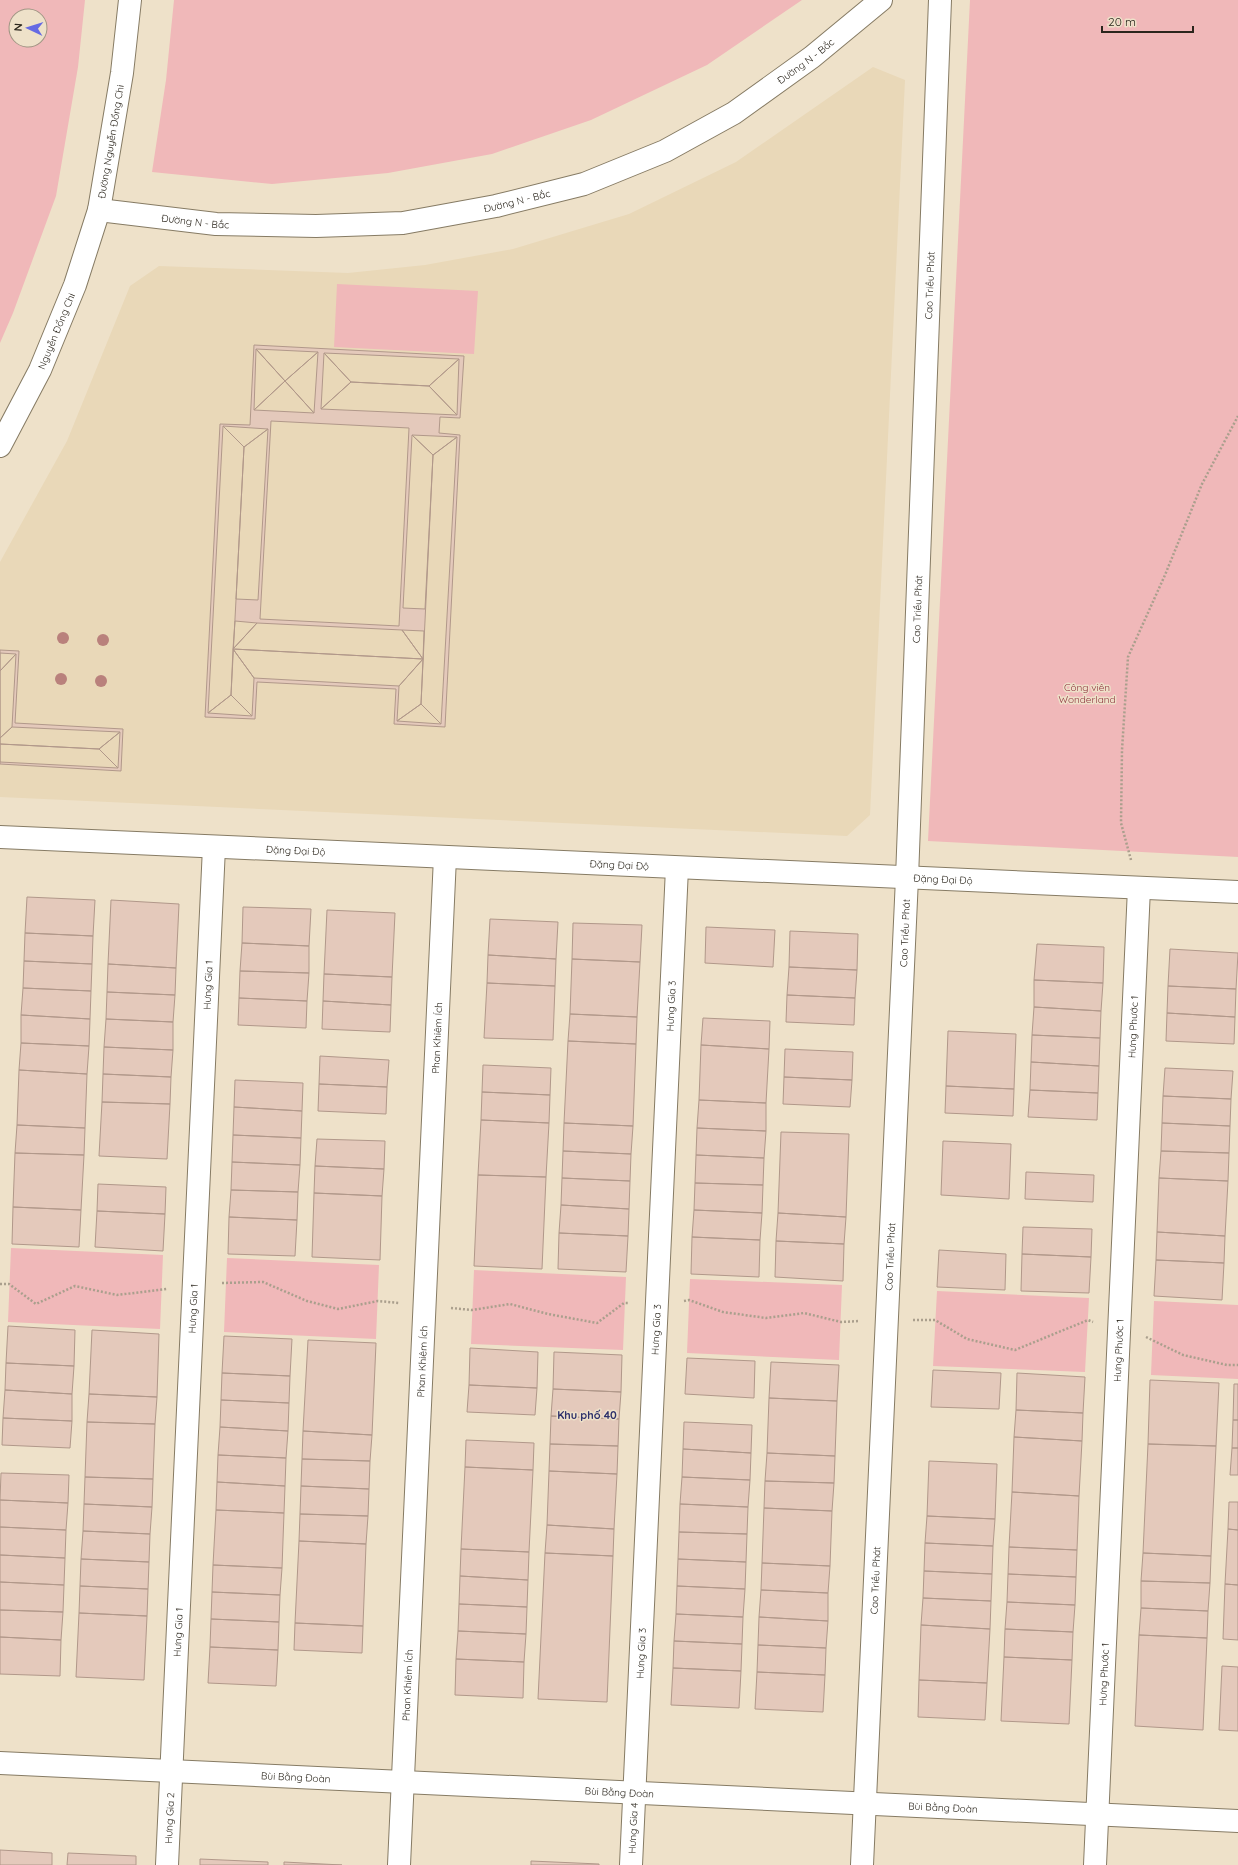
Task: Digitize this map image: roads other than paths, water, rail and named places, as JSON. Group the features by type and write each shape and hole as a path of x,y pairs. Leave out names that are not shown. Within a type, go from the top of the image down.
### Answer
{"street":[{"name":"Đường Nguyễn Đổng Chi","path":"98,210 122,73 130,0"},
{"name":"Đường N - Bắc","path":"98,210 216,224 316,226 403,223 496,206 584,184 665,151 734,113 812,57 881,0"},
{"name":"Cao Triều Phát","path":"862,1865 907,878 940,0"},
{"name":"Nguyễn Đổng Chi","path":"0,446 40,370 75,285 98,210"},
{"name":"Đặng Đại Độ","path":"0,837 1238,892"},
{"name":"Hưng Gia 1","path":"172,1771 214,847"},
{"name":"Phan Khiêm Ích","path":"399,1865 445,857"},
{"name":"Hưng Gia 3","path":"635,1792 677,868"},
{"name":"Hưng Phước 1","path":"1095,1865 1139,888"},
{"name":"Bùi Bằng Đoàn","path":"0,1763 1238,1821"},
{"name":"Hưng Gia 2","path":"168,1865 172,1771"},
{"name":"Hưng Gia 4","path":"631,1865 635,1792"}],"district":[{"name":"Khu phố 40","path":"587,1415"}],"park label":[{"name":"Công viên Wonderland","path":"1087,692"}]}
